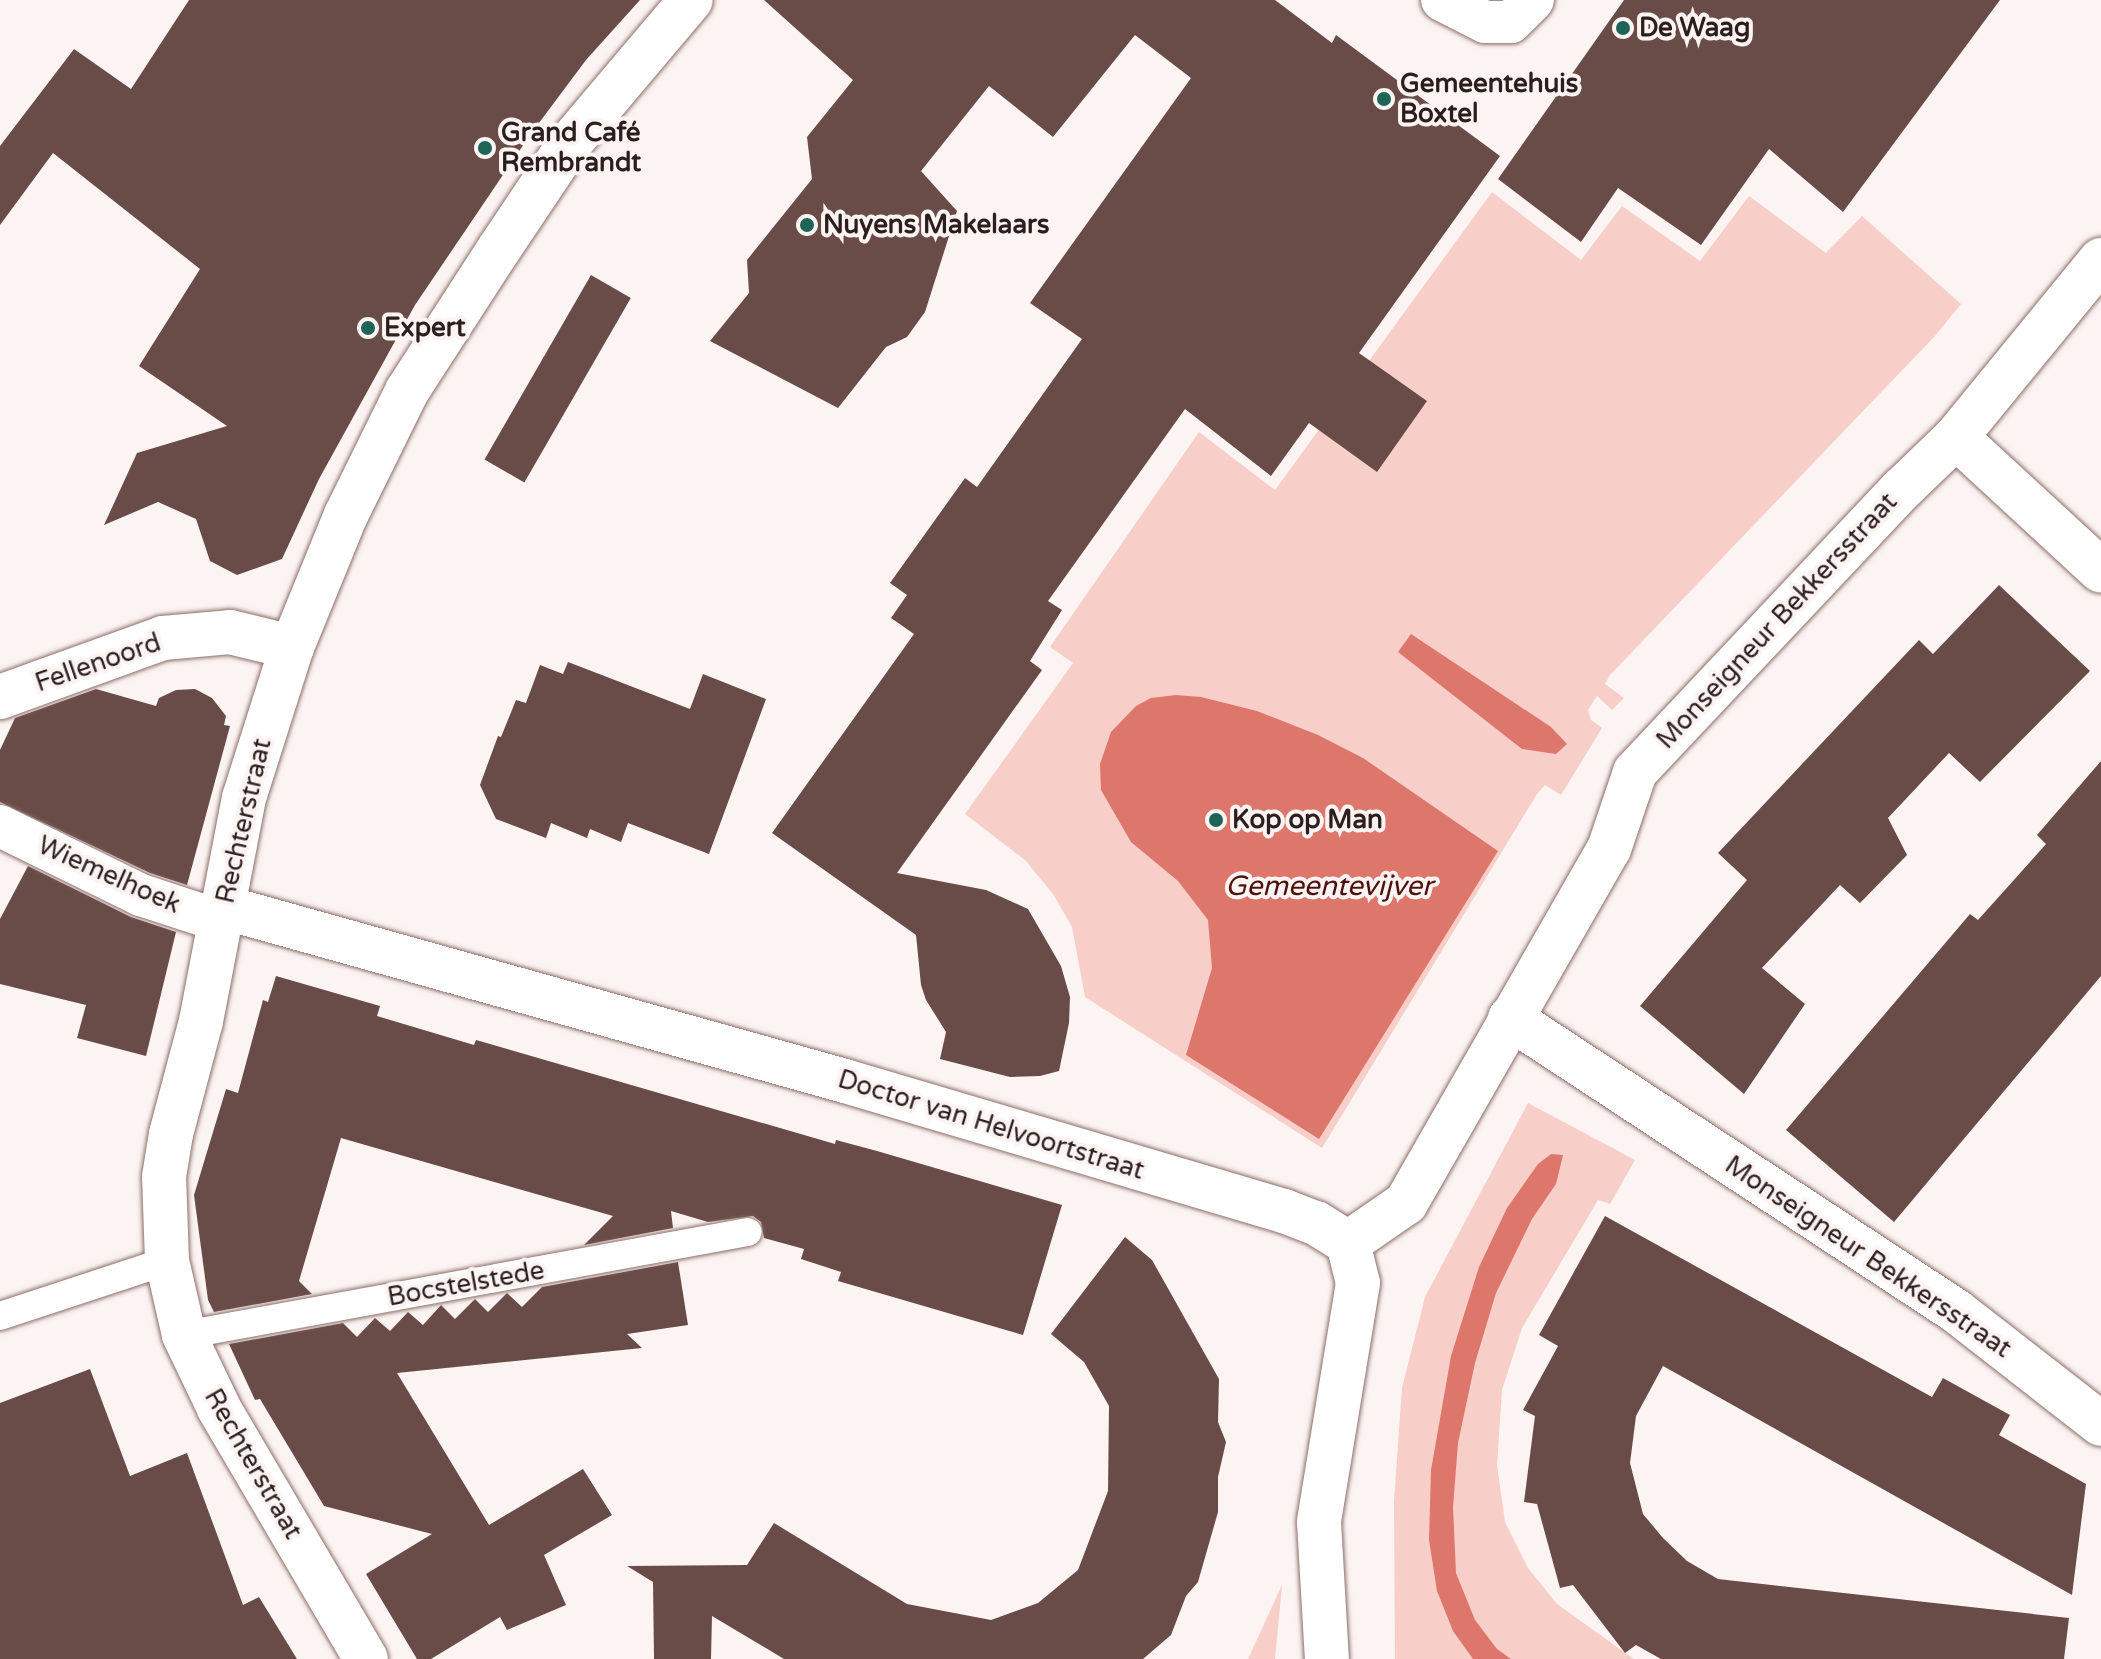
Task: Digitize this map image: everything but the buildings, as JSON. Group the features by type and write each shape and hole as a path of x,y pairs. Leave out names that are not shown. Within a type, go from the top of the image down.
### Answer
{"street":[{"name":"Rechterstraat","path":"366,1659 219,1408 184,1335 167,1261 164,1177 222,914 244,798 292,647 346,515 407,391 570,143 691,0"},
{"path":"1442,0 1485,22 1511,22 1533,0"},
{"name":"Monseigneur Bekkersstraat","path":"1348,1243 1406,1203 1609,849 1635,772 1903,488 1956,437 2101,260"},
{"path":"1956,437 2101,571"},
{"name":"Fellenoord","path":"0,697 163,638 230,632 292,647"},
{"name":"Wiemelhoek","path":"0,826 141,895 222,914"},
{"name":"Doctor van Helvoortstraat","path":"222,914 360,945 669,1031 1284,1211 1316,1223 1348,1243"},
{"name":"Monseigneur Bekkersstraat","path":"1510,1018 1956,1311 2101,1424"},
{"path":"1327,1659 1319,1522 1358,1283 1348,1243"}],"lane":[{"name":"Bocstelstede","path":"184,1335 748,1232"},
{"path":"0,1316 167,1261"}],"shaded area":[{"path":"1492,192 1581,260 1622,206 1700,261 1749,196 1826,253 1862,216 1961,304 1935,336 1610,675 1605,684 1624,698 1612,710 1597,696 1588,710 1591,720 1602,728 1561,795 1545,785 1537,794 1322,1148 1085,997 1072,927 1053,894 1025,860 965,814 1073,663 1050,647 1199,432 1275,490"},
{"path":"1528,1103 1635,1160 1610,1204 1598,1200 1522,1328 1502,1390 1497,1465 1505,1522 1528,1568 1557,1604 1634,1659 1395,1659 1394,1501 1402,1388 1425,1297"},
{"path":"1282,1585 1275,1659 1248,1659"}],"water":[{"path":"1411,634 1551,727 1567,744 1556,754 1522,749 1398,652"},
{"name":"Gemeentevijver","path":"1176,695 1201,697 1257,711 1318,735 1363,758 1498,851 1319,1139 1186,1055 1212,968 1208,920 1178,881 1131,842 1101,790 1100,764 1111,732 1136,706 1151,698"},
{"path":"1551,1154 1563,1155 1556,1184 1532,1219 1496,1293 1475,1363 1458,1443 1453,1507 1456,1573 1475,1620 1497,1649 1511,1659 1473,1659 1453,1631 1437,1591 1429,1540 1431,1470 1451,1356 1479,1267 1507,1208 1538,1164"}],"place":[{"name":"De Waag","path":"1623,28"},
{"name":"Gemeentehuis Boxtel","path":"1384,99"},
{"name":"Grand Café Rembrandt","path":"485,148"},
{"name":"Nuyens Makelaars","path":"807,225"},
{"name":"Expert","path":"368,328"},
{"name":"Kop op Man","path":"1216,820"}]}
